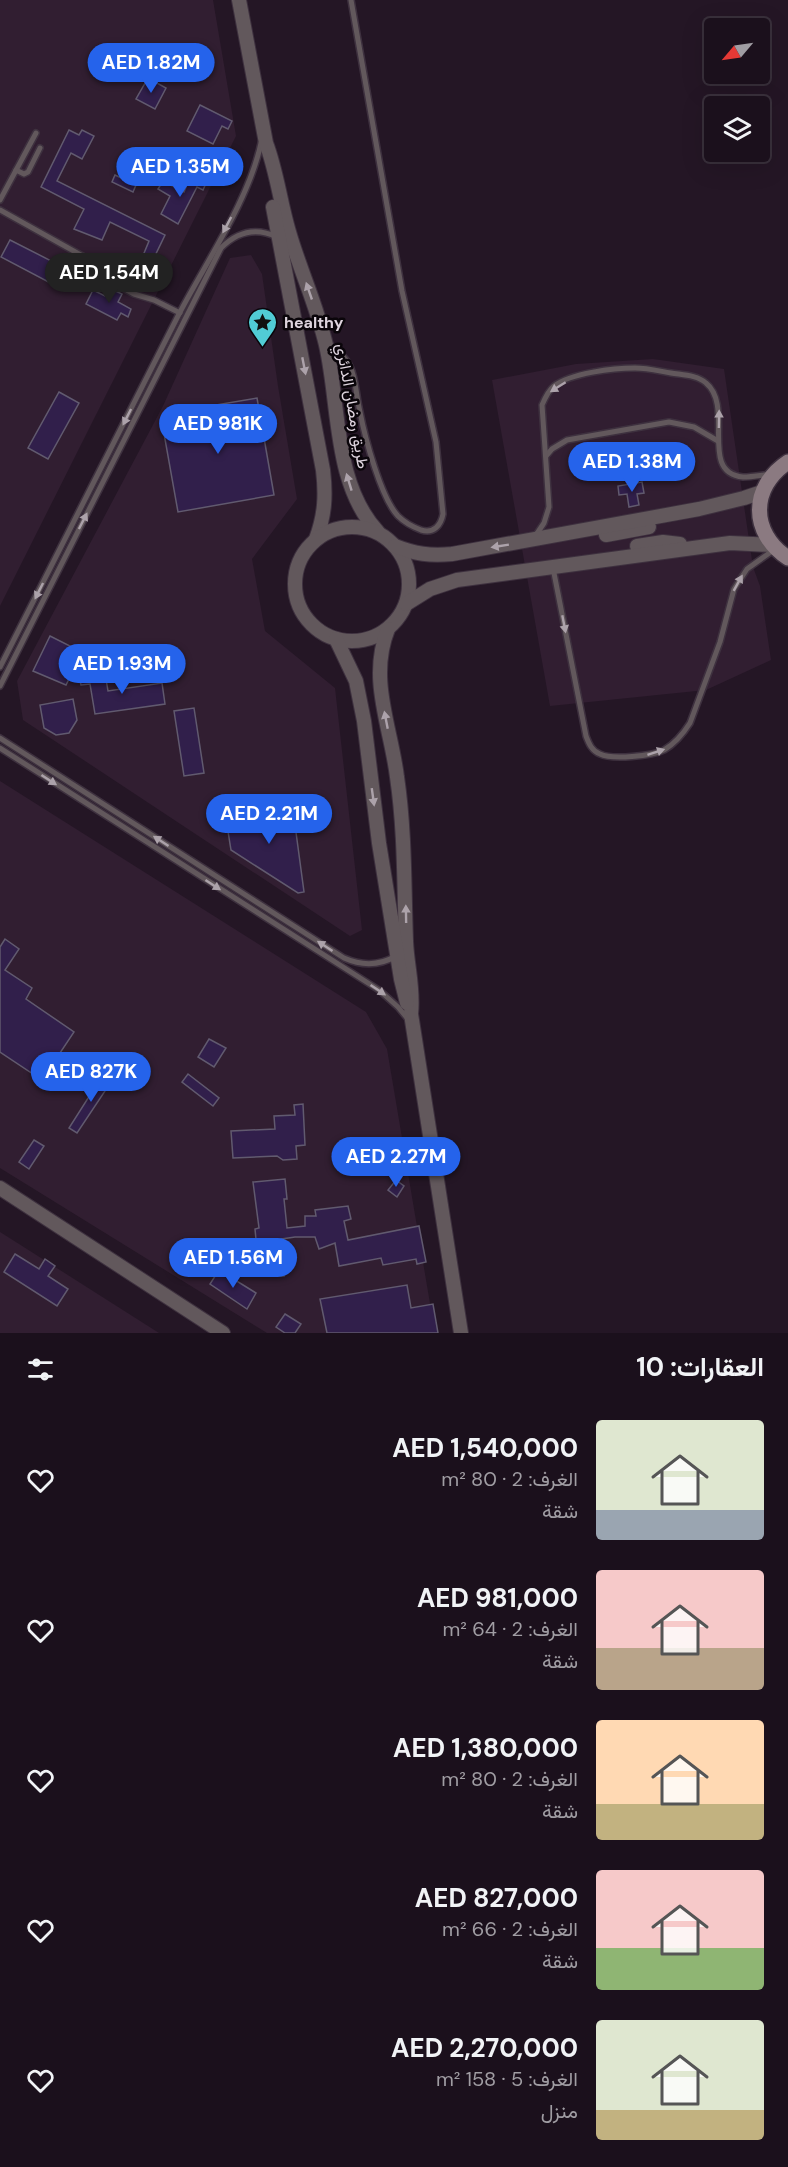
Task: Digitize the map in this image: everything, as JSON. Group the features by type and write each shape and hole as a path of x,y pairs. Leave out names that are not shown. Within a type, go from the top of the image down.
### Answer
{"main road":[{"path":"778,550 764,533 759,506 762,492 772,474 788,462"}],"street":[{"name":"طريق رمضان الدائري","path":"240,0 265,138 274,165 289,234 325,341 345,465 359,507 378,532"},
{"name":"طريق رمضان الدائري","path":"265,138 266,168 326,493 325,512 316,539"},
{"path":"395,546 413,553 438,555 557,536 580,523 625,513 662,507 699,509 736,501 762,492"},
{"path":"346,526 362,527 378,532 395,546 404,559 409,574 410,589 399,618 388,629 372,638 354,641 336,639 320,632 307,619 298,604 295,586 297,568 304,552 316,539 346,526"},
{"path":"406,604 430,589 457,580 556,567 589,552 658,542 701,547 730,543 778,550"},
{"path":"388,629 380,656 379,678 398,777 406,942 412,985 411,1014"},
{"path":"336,639 356,681 364,721 379,843 403,991 414,1029 461,1333"},
{"path":"0,1188 223,1333"},
{"path":"0,1198 209,1333"}],"lane":[{"path":"325,341 342,355 354,376 364,431 389,504 398,516 410,525 424,531 431,531 438,527 443,514 438,454 402,291 351,0"},
{"path":"0,200 36,133"},
{"path":"0,667 245,190 265,138"},
{"path":"16,170 24,174 28,172 40,148"},
{"path":"0,210 88,259 105,278 134,294 154,300 180,313"},
{"path":"0,686 221,248 229,241 248,232 269,233 279,238"},
{"path":"531,541 544,523 549,507 542,405 545,396 555,386 583,375 609,369 636,368 696,376 715,393 719,404 718,456 728,470 744,477 772,474"},
{"path":"546,456 552,449 567,440 669,422 694,427 718,441"},
{"path":"556,567 589,745 602,756 651,755 674,743 690,723 711,671 734,589 747,569 778,550"},
{"path":"0,738 344,958 354,963 377,964 398,955"},
{"path":"0,748 379,990 398,1007 414,1029"}],"shaded area":[{"path":"0,0 213,0 236,136 0,606"},
{"path":"251,255 262,274 297,499 252,559 265,631 335,688 362,930 350,936 23,720 17,681 163,406 230,258"},
{"path":"653,359 724,369 753,567 760,586 771,660 706,690 550,706 492,380 576,364"},
{"path":"0,781 366,1012 387,1049 435,1333 267,1333 0,1168"},
{"path":"0,1232 19,1244 159,1333 0,1333"}],"building":[{"path":"148,78 166,88 155,109 136,99"},
{"path":"200,105 232,121 228,129 222,126 213,144 187,131"},
{"path":"69,130 79,135 82,130 94,136 82,159 71,153 57,181 165,235 152,262 142,258 149,241 110,222 102,240 74,229 84,209 41,187"},
{"path":"192,173 207,181 203,190 197,187 178,224 161,214 170,196 158,189 163,181 184,192"},
{"path":"115,175 136,185 133,192 112,182"},
{"path":"10,240 67,269 58,287 1,257"},
{"path":"109,288 122,294 118,302 131,309 128,317 121,313 117,320 86,304 93,290 105,296"},
{"path":"59,392 79,403 48,459 28,448"},
{"path":"257,398 274,495 178,512 163,428 175,412"},
{"path":"642,482 644,493 637,494 639,505 629,507 627,494 619,495 618,486"},
{"path":"50,636 72,647 68,656 78,661 66,685 33,671"},
{"path":"105,673 108,691 162,683 165,704 95,714 90,684 81,685 79,677"},
{"path":"73,699 77,720 69,733 56,735 44,728 40,705"},
{"path":"194,708 204,773 184,776 174,711"},
{"path":"293,810 304,892 298,893 231,850 226,819"},
{"path":"5,939 19,949 5,970 32,988 26,999 74,1032 42,1080 0,1052 0,947"},
{"path":"209,1039 226,1048 214,1067 198,1057"},
{"path":"104,1073 113,1079 77,1133 69,1128"},
{"path":"188,1074 219,1098 213,1106 182,1082"},
{"path":"303,1104 305,1145 296,1146 297,1159 283,1160 277,1156 233,1158 231,1131 275,1129 274,1116 295,1115 294,1105"},
{"path":"34,1140 44,1146 29,1169 19,1162"},
{"path":"285,1179 287,1199 284,1199 287,1228 305,1226 305,1216 316,1216 315,1210 348,1206 351,1219 344,1221 348,1240 419,1226 426,1262 417,1264 416,1259 383,1265 381,1258 339,1266 335,1243 319,1249 315,1237 295,1237 282,1239 284,1276 265,1276 264,1268 256,1269 255,1229 259,1228 253,1182"},
{"path":"396,1180 404,1186 397,1197 388,1190"},
{"path":"15,1254 39,1269 45,1259 55,1266 48,1276 68,1289 57,1306 4,1272"},
{"path":"219,1270 256,1293 247,1309 210,1284"},
{"path":"407,1285 411,1308 433,1304 438,1333 327,1333 320,1299"},
{"path":"285,1314 301,1324 295,1333 285,1333 276,1327"}],"place":[{"name":"healthy","path":"263,348"}]}
